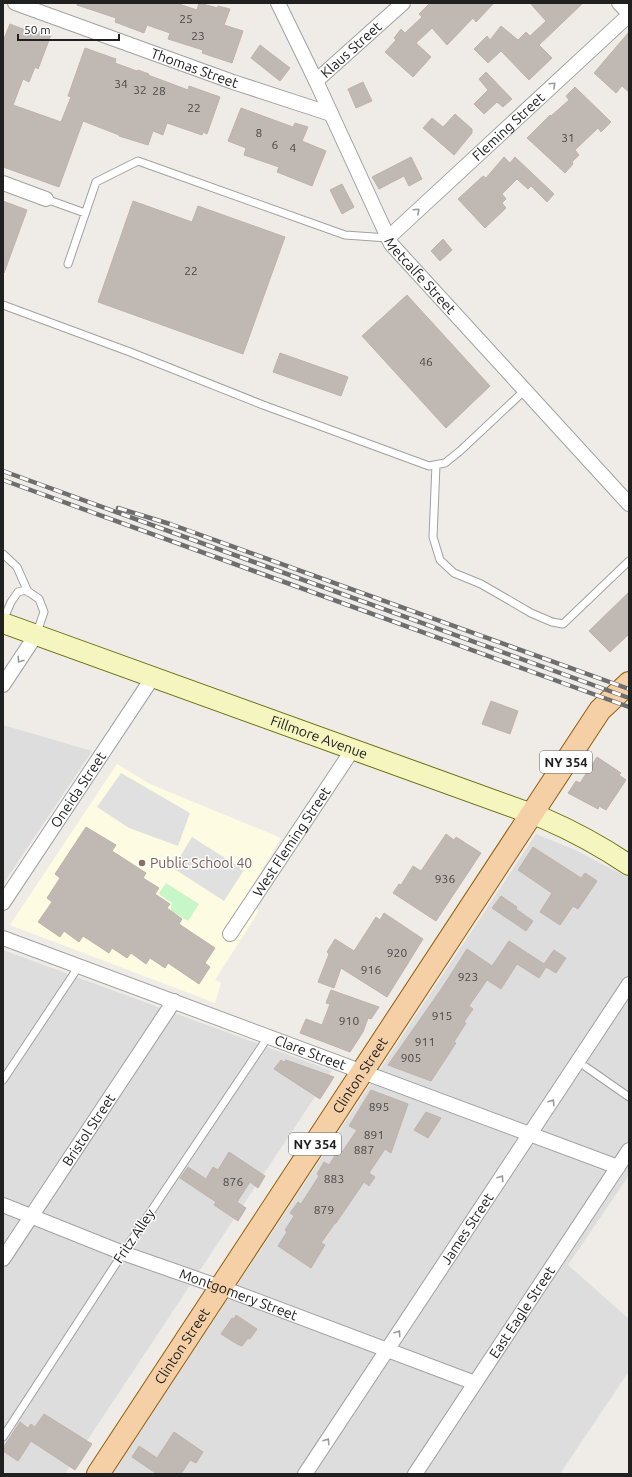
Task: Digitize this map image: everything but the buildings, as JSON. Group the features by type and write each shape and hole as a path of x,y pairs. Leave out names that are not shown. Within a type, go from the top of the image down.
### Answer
{"main road":[{"name":"Clinton Street","path":"98,1474 600,710 629,683"}],"street":[{"name":"Thomas Street","path":"15,3 233,82 331,114"},
{"name":"Metcalfe Street","path":"278,3 316,81 391,244 629,504"},
{"name":"Klaus Street","path":"316,81 403,3"},
{"path":"619,3 629,14"},
{"name":"Fleming Street","path":"388,238 629,14"},
{"path":"3,183 46,199"},
{"name":"Fillmore Avenue","path":"3,622 532,814 573,831 602,846 629,865"},
{"path":"3,685 36,635"},
{"name":"Oneida Street","path":"3,903 153,676"},
{"name":"West Fleming Street","path":"230,934 353,749"},
{"name":"Clare Street","path":"3,938 618,1167"},
{"name":"James Street","path":"305,1474 629,984"},
{"name":"Bristol Street","path":"3,1259 174,1001"},
{"name":"East Eagle Street","path":"415,1474 629,1150"},
{"name":"Montgomery Street","path":"3,1205 123,1253 220,1287 475,1383"}],"lane":[{"path":"68,264 96,182 138,161 345,235 388,238"},
{"path":"46,199 85,213"},
{"path":"3,305 130,352 270,408 429,466 445,463 460,451 524,391"},
{"path":"436,465 433,537 440,560 454,573 481,584 531,613 552,622 563,624 629,561"},
{"path":"3,554 17,567 28,592"},
{"path":"3,622 11,602 18,592 26,590 39,600 44,612 36,635"},
{"path":"3,1080 79,966"},
{"name":"Fritz Alley","path":"3,1437 123,1253 268,1037"},
{"path":"586,1067 629,1098"}],"shaded area":[{"path":"3,725 92,751 3,884"},
{"path":"117,764 150,784 281,838 243,901 259,911 215,980 221,983 215,1003 10,925"},
{"path":"121,773 190,813 178,846 129,828 97,807"},
{"path":"536,834 575,850 629,878 629,1175 568,1265 629,1319 629,1371 560,1474 112,1474"},
{"path":"192,837 244,870 224,901 173,868"},
{"path":"3,950 332,1071 65,1474 3,1474"}],"green space":[{"path":"166,883 199,904 188,921 171,911 172,903 160,895 159,893"}],"railway":[{"path":"3,471 629,698"},
{"path":"3,480 629,707"},
{"path":"118,508 170,524 629,689"}],"place":[{"name":"Public School 40","path":"142,863"}]}
